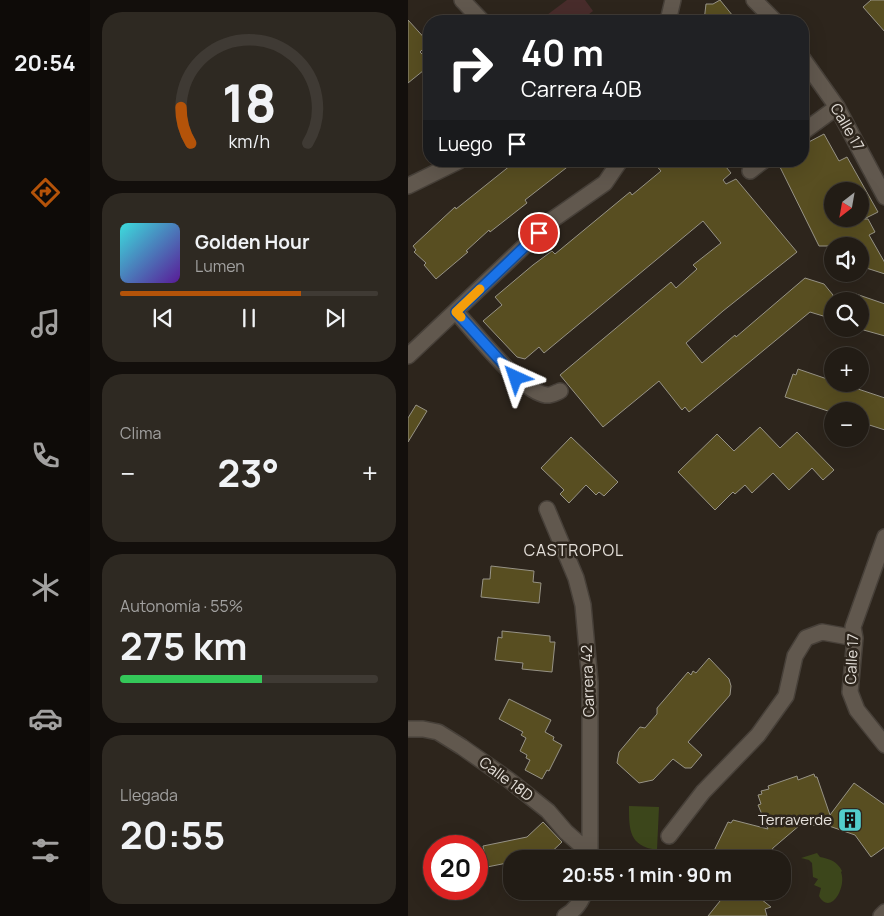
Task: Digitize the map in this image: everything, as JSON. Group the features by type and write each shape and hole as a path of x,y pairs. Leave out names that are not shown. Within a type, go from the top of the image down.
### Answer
{"street":[{"path":"462,0 476,15"},
{"path":"669,15 673,0"},
{"path":"754,0 769,15"},
{"name":"Calle 17","path":"809,67 837,107 884,198"},
{"path":"809,128 837,107"},
{"path":"408,186 447,167"},
{"path":"408,356 552,220 605,182 616,167"},
{"path":"750,171 755,167"},
{"path":"456,312 516,378 534,392 548,396 560,391"},
{"name":"Carrera 42","path":"547,510 576,578 583,605 590,682 589,850"},
{"name":"Calle 17","path":"884,537 853,627 855,638 850,692 857,710 884,745"},
{"path":"669,836 702,792 758,735 786,696 795,656 806,638 822,632 855,638"},
{"name":"Calle 18D","path":"408,729 438,732 462,746 548,811 583,850"},
{"path":"565,916 571,913 582,900"},
{"path":"881,916 884,912"}],"shaded area":[{"path":"567,0 585,0 593,11 588,15 547,15"},
{"path":"629,806 659,807 657,850 641,845 636,841 629,822"},
{"path":"817,853 820,857 835,863 842,871 840,892 828,903 819,896 821,888 814,885 818,879 813,877 812,863 801,858"}],"building":[{"path":"720,0 732,15 705,15 706,4 713,4"},
{"path":"871,0 885,0 885,32 863,7"},
{"path":"408,20 423,36 423,49 420,52 423,55 423,71 408,83"},
{"path":"824,134 839,161 847,157 861,182 824,182 824,228 869,228 869,221 875,232 869,235 885,263 885,274 869,269 869,237 824,237 824,246 819,246 780,167 809,167 809,142"},
{"path":"508,167 567,167 525,200 527,203 490,232 489,230 466,251 468,252 436,279 424,265 426,263 414,252 416,250 413,246 455,207 456,209"},
{"path":"657,167 726,167 731,173 723,180 726,184 736,179 797,252 686,343 702,363 735,335 736,337 805,278 824,284 831,292 824,292 824,316 810,312 689,412 685,407 682,410 659,381 603,427 560,375 671,282 676,288 697,269 693,265 721,243 703,221 544,353 539,347 525,359 517,357 483,321 502,305 495,297 552,251 555,254 630,192 632,195 661,171"},
{"path":"869,196 878,212 869,216"},
{"path":"869,298 885,304 885,336 869,332"},
{"path":"798,369 824,378 824,392 867,392 885,398 885,430 869,425 869,402 824,402 824,410 785,397 793,374 796,375"},
{"path":"416,405 427,411 408,442 408,418"},
{"path":"760,427 780,448 797,432 834,470 823,480 812,468 789,490 773,473 752,493 745,485 735,494 733,492 715,510 678,472 717,434 734,451"},
{"path":"571,437 618,482 604,496 599,492 596,495 586,485 569,503 560,494 564,490 541,468"},
{"path":"491,566 534,571 533,582 541,583 539,603 481,597 483,579 490,579"},
{"path":"502,631 550,636 550,642 555,642 552,672 522,669 523,663 495,660 498,637 502,638"},
{"path":"709,658 729,679 731,686 730,695 688,742 702,755 691,768 685,768 673,759 653,780 639,783 617,763 619,752 640,727 645,728 657,714 657,708 688,672 691,675 693,671 696,673"},
{"path":"509,699 551,720 545,732 562,745 549,771 547,770 542,779 525,770 530,760 526,758 527,755 520,751 526,738 521,735 523,732 499,719"},
{"path":"814,774 817,777 830,815 854,783 885,805 885,847 871,857 855,835 829,826 800,825 772,850 714,850 728,822 731,823 733,820 768,829 758,805 761,804 758,795 762,794 761,791 769,789 768,786 797,776 798,780"},
{"path":"543,822 562,842 554,850 503,850 503,864 488,867 488,845 527,837"},
{"path":"721,900 762,900 771,907 765,909 767,916 708,916"}],"slow traffic":[{"path":"461,317 456,312 480,289"}],"place":[{"name":"Terraverde","path":"850,820"}],"district":[{"name":"CASTROPOL","path":"574,550"}],"route":[{"path":"516,378 456,312 539,233"}]}
